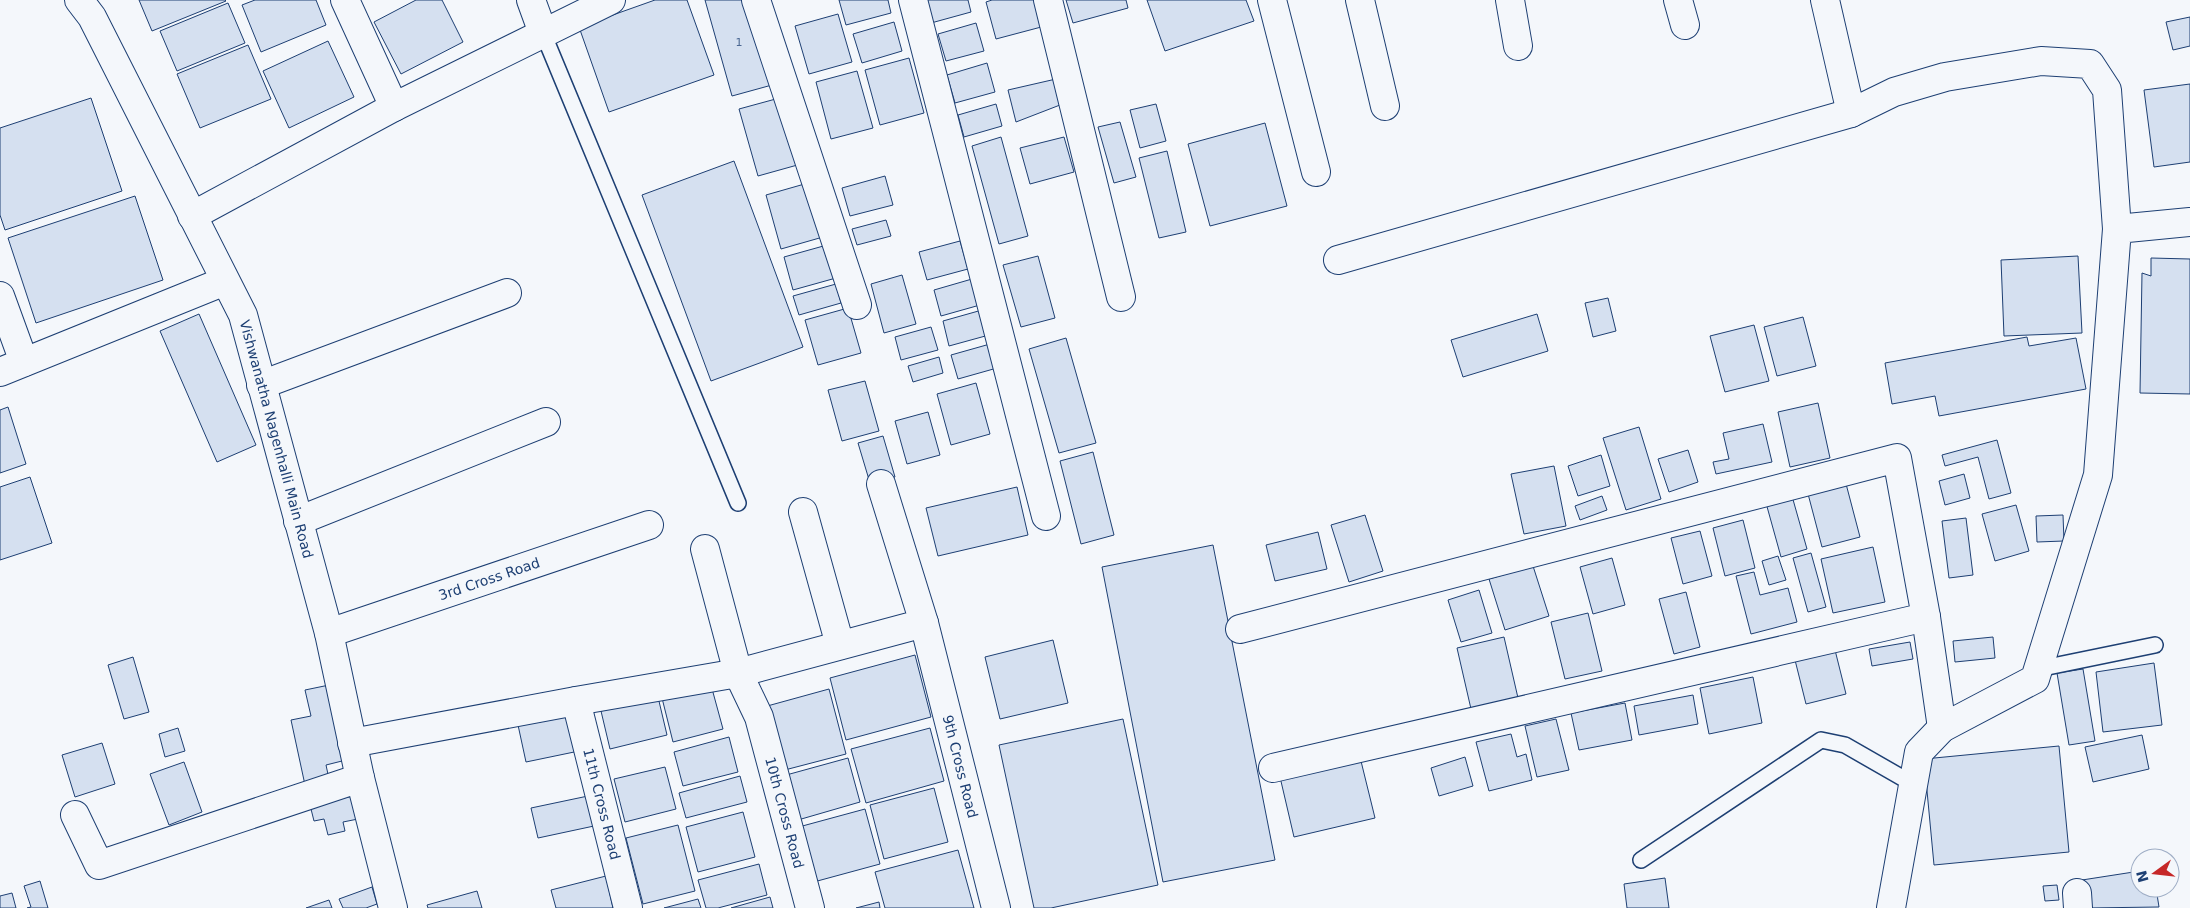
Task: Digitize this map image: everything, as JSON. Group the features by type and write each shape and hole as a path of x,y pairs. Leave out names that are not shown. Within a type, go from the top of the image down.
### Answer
{"street":[{"name":"Vishwanatha Nagenhalli Main Road","path":"79,0 92,16 243,315 329,633 360,778 393,908"},
{"path":"345,0 394,107"},
{"path":"531,0 543,33"},
{"path":"192,216 394,107 611,0"},
{"path":"756,0 857,305"},
{"path":"913,0 1046,516"},
{"path":"1048,0 1121,297"},
{"path":"1272,0 1316,172"},
{"path":"1360,0 1385,106"},
{"path":"1510,0 1518,46"},
{"path":"1824,0 1851,113"},
{"path":"1338,260 1851,113 1894,92 1945,77 2041,61 2090,64 2107,90 2117,229 2098,475 2035,679 1942,728 1919,752 1891,908"},
{"path":"2117,229 2190,222"},
{"path":"0,296 12,367 225,281"},
{"path":"261,385 507,293"},
{"path":"298,521 546,422"},
{"path":"1240,629 1897,458 1926,617 1942,728"},
{"name":"9th Cross Road","path":"881,484 924,623 996,908"},
{"path":"803,512 840,645"},
{"name":"3rd Cross Road","path":"329,633 649,525"},
{"name":"10th Cross Road","path":"705,549 738,673 758,717 810,908"},
{"path":"1273,768 1926,617"},
{"path":"352,743 576,700 738,673 924,623"},
{"name":"11th Cross Road","path":"576,700 628,908"},
{"path":"75,815 98,866 360,778"}],"lane":[{"path":"543,33 738,503"},
{"path":"2038,668 2155,645"},
{"path":"1641,860 1821,740 1845,745 1913,784"}],"building":[{"path":"139,0 225,0 226,1 152,31"},
{"path":"255,0 316,0 326,25 261,52 242,5"},
{"path":"416,0 442,0 463,42 401,74 374,22"},
{"path":"655,0 687,0 714,75 609,112 579,27"},
{"path":"705,0 748,0 772,85 732,96"},
{"path":"839,0 888,0 891,13 846,25"},
{"path":"924,0 968,0 971,12 931,23"},
{"path":"992,0 1038,0 1045,26 996,39 986,2"},
{"path":"1066,0 1126,0 1128,8 1073,23"},
{"path":"1147,0 1246,0 1254,21 1165,51"},
{"path":"228,3 245,43 177,71 160,31"},
{"path":"838,14 852,62 809,74 795,26"},
{"path":"2190,17 2190,46 2173,50 2166,22"},
{"path":"894,22 902,51 862,63 853,34"},
{"path":"976,23 984,51 946,61 938,34"},
{"path":"328,41 354,97 289,128 263,71"},
{"path":"248,45 271,99 200,128 177,74"},
{"path":"909,58 924,113 880,125 865,70"},
{"path":"987,63 995,92 955,103 947,75"},
{"path":"857,71 873,128 831,139 816,82"},
{"path":"1056,79 1060,105 1016,122 1008,90"},
{"path":"2190,84 2190,162 2154,167 2144,90"},
{"path":"783,97 801,164 758,176 739,109"},
{"path":"91,98 122,191 5,230 0,215 0,128"},
{"path":"996,104 1002,126 964,137 958,115"},
{"path":"1156,104 1166,141 1140,148 1130,110"},
{"path":"1120,122 1136,177 1114,183 1098,127"},
{"path":"1265,123 1287,206 1210,226 1188,144"},
{"path":"1001,137 1028,236 999,244 972,146"},
{"path":"1064,137 1074,172 1030,184 1020,148"},
{"path":"1167,151 1186,232 1159,238 1139,158"},
{"path":"734,161 803,347 711,381 642,195"},
{"path":"885,176 893,205 850,216 842,188"},
{"path":"808,183 823,237 781,249 766,195"},
{"path":"135,196 163,280 36,323 8,238"},
{"path":"886,220 891,236 857,245 852,229"},
{"path":"960,241 968,269 927,280 919,252"},
{"path":"827,245 836,278 793,290 784,257"},
{"path":"1038,256 1055,318 1021,327 1003,265"},
{"path":"2078,256 2082,333 2004,336 2001,260"},
{"path":"2151,258 2190,259 2190,394 2140,393 2142,273 2151,276"},
{"path":"902,275 916,324 884,333 871,284"},
{"path":"972,279 980,305 941,316 934,290"},
{"path":"836,284 841,303 799,315 793,296"},
{"path":"1608,298 1616,331 1593,337 1585,303"},
{"path":"848,308 861,353 818,365 805,320"},
{"path":"982,310 989,335 949,346 943,321"},
{"path":"199,314 256,445 217,462 160,331"},
{"path":"1537,314 1548,351 1463,377 1451,340"},
{"path":"1803,317 1816,366 1777,376 1764,327"},
{"path":"1754,325 1769,381 1725,392 1710,336"},
{"path":"931,327 938,350 901,360 895,337"},
{"path":"2027,337 2029,346 2076,338 2086,389 1939,416 1935,396 1892,404 1885,363"},
{"path":"1066,338 1096,443 1059,453 1029,349"},
{"path":"990,344 997,368 958,379 951,355"},
{"path":"939,357 943,373 913,382 908,366"},
{"path":"865,381 879,431 842,441 828,390"},
{"path":"976,383 990,434 951,445 937,394"},
{"path":"1818,403 1830,458 1790,467 1778,412"},
{"path":"8,407 26,464 0,473 0,410"},
{"path":"928,412 940,455 907,464 895,421"},
{"path":"1763,424 1772,462 1716,474 1713,462 1729,459 1723,433"},
{"path":"1639,427 1661,499 1626,510 1603,438"},
{"path":"883,436 895,477 870,483 858,443"},
{"path":"1997,440 2011,493 1989,499 1978,457 1945,466 1942,455"},
{"path":"1688,450 1698,482 1669,492 1658,459"},
{"path":"1093,452 1114,535 1081,544 1060,461"},
{"path":"1601,455 1610,486 1578,496 1568,466"},
{"path":"1554,466 1566,526 1524,534 1511,474"},
{"path":"1964,474 1970,498 1945,505 1939,481"},
{"path":"30,477 52,543 0,560 0,487"},
{"path":"1845,480 1860,537 1822,547 1807,490"},
{"path":"1017,487 1028,535 938,556 926,508"},
{"path":"1602,496 1607,510 1580,520 1575,506"},
{"path":"1792,496 1807,549 1781,557 1766,503"},
{"path":"2016,505 2029,551 1995,561 1982,514"},
{"path":"1365,515 1383,571 1349,582 1331,525"},
{"path":"2063,515 2064,541 2037,542 2036,516"},
{"path":"1966,518 1973,575 1949,578 1942,521"},
{"path":"1743,520 1755,568 1725,576 1713,528"},
{"path":"1700,531 1712,576 1683,584 1671,538"},
{"path":"1318,532 1327,569 1275,581 1266,545"},
{"path":"1213,545 1275,860 1163,882 1102,567"},
{"path":"1873,547 1885,602 1833,613 1821,559"},
{"path":"1811,553 1826,607 1808,612 1793,558"},
{"path":"1778,556 1786,580 1769,585 1762,561"},
{"path":"1612,558 1625,605 1593,614 1580,567"},
{"path":"1533,566 1549,616 1505,630 1489,579"},
{"path":"1754,572 1760,595 1788,588 1797,622 1751,634 1736,576"},
{"path":"1479,590 1492,633 1461,642 1448,600"},
{"path":"1686,592 1700,647 1674,654 1659,599"},
{"path":"1588,613 1602,671 1565,679 1551,622"},
{"path":"1504,637 1518,698 1471,709 1457,648"},
{"path":"1993,637 1995,658 1955,662 1953,641"},
{"path":"1053,640 1068,703 1000,719 985,657"},
{"path":"1833,642 1846,694 1806,704 1793,652"},
{"path":"1910,642 1913,659 1872,666 1869,649"},
{"path":"915,655 931,717 846,740 830,678"},
{"path":"133,657 149,712 124,719 108,665"},
{"path":"2154,663 2162,725 2103,732 2096,672"},
{"path":"2083,669 2095,741 2069,745 2057,673"},
{"path":"1753,677 1762,723 1709,734 1700,688"},
{"path":"334,684 350,759 326,765 329,779 305,785 291,720 311,716 305,690"},
{"path":"711,685 723,729 673,742 662,698"},
{"path":"829,689 846,754 777,772 760,708"},
{"path":"1693,695 1698,724 1639,735 1634,706"},
{"path":"658,697 667,735 610,749 601,711"},
{"path":"1625,703 1632,740 1579,750 1571,713"},
{"path":"571,714 579,751 526,762 518,725"},
{"path":"1123,719 1158,885 1051,908 1034,908 999,745"},
{"path":"1556,719 1569,770 1537,777 1525,726"},
{"path":"178,728 185,751 165,757 159,734"},
{"path":"930,728 944,781 866,803 851,749"},
{"path":"1511,734 1517,757 1526,754 1532,780 1489,791 1476,742"},
{"path":"2142,735 2149,769 2093,782 2085,747"},
{"path":"729,737 738,772 683,786 674,752"},
{"path":"102,743 115,784 75,797 62,755"},
{"path":"2059,746 2069,852 1934,865 1924,759"},
{"path":"1360,757 1375,818 1294,837 1280,777"},
{"path":"1465,757 1473,786 1439,796 1431,768"},
{"path":"848,758 860,802 791,822 779,777"},
{"path":"184,762 202,812 169,825 150,774"},
{"path":"665,767 676,809 625,822 614,779"},
{"path":"740,776 747,802 686,818 679,793"},
{"path":"934,788 948,842 884,859 870,805"},
{"path":"358,795 363,818 343,822 345,831 328,835 324,819 314,821 310,805"},
{"path":"588,796 594,826 538,838 531,808"},
{"path":"865,809 880,864 810,883 795,828"},
{"path":"743,812 755,857 698,872 686,827"},
{"path":"678,825 695,891 643,904 626,838"},
{"path":"958,850 974,908 885,908 875,872"},
{"path":"759,864 767,895 718,908 706,908 698,880"},
{"path":"2130,873 2130,898 2158,898 2159,907 2086,908 2082,880"},
{"path":"606,876 613,908 556,908 551,890"},
{"path":"1665,878 1669,908 1627,908 1624,884"},
{"path":"40,881 48,908 27,908 31,907 24,886"},
{"path":"2057,885 2059,900 2045,901 2043,886"},
{"path":"372,887 377,904 366,908 343,908 339,899"},
{"path":"477,891 482,908 428,908 427,905"},
{"path":"12,893 16,908 0,908 0,896"},
{"path":"770,897 773,908 731,908"},
{"path":"698,899 701,908 664,908"},
{"path":"329,900 332,908 306,908"},
{"path":"879,902 880,908 856,908"}]}
